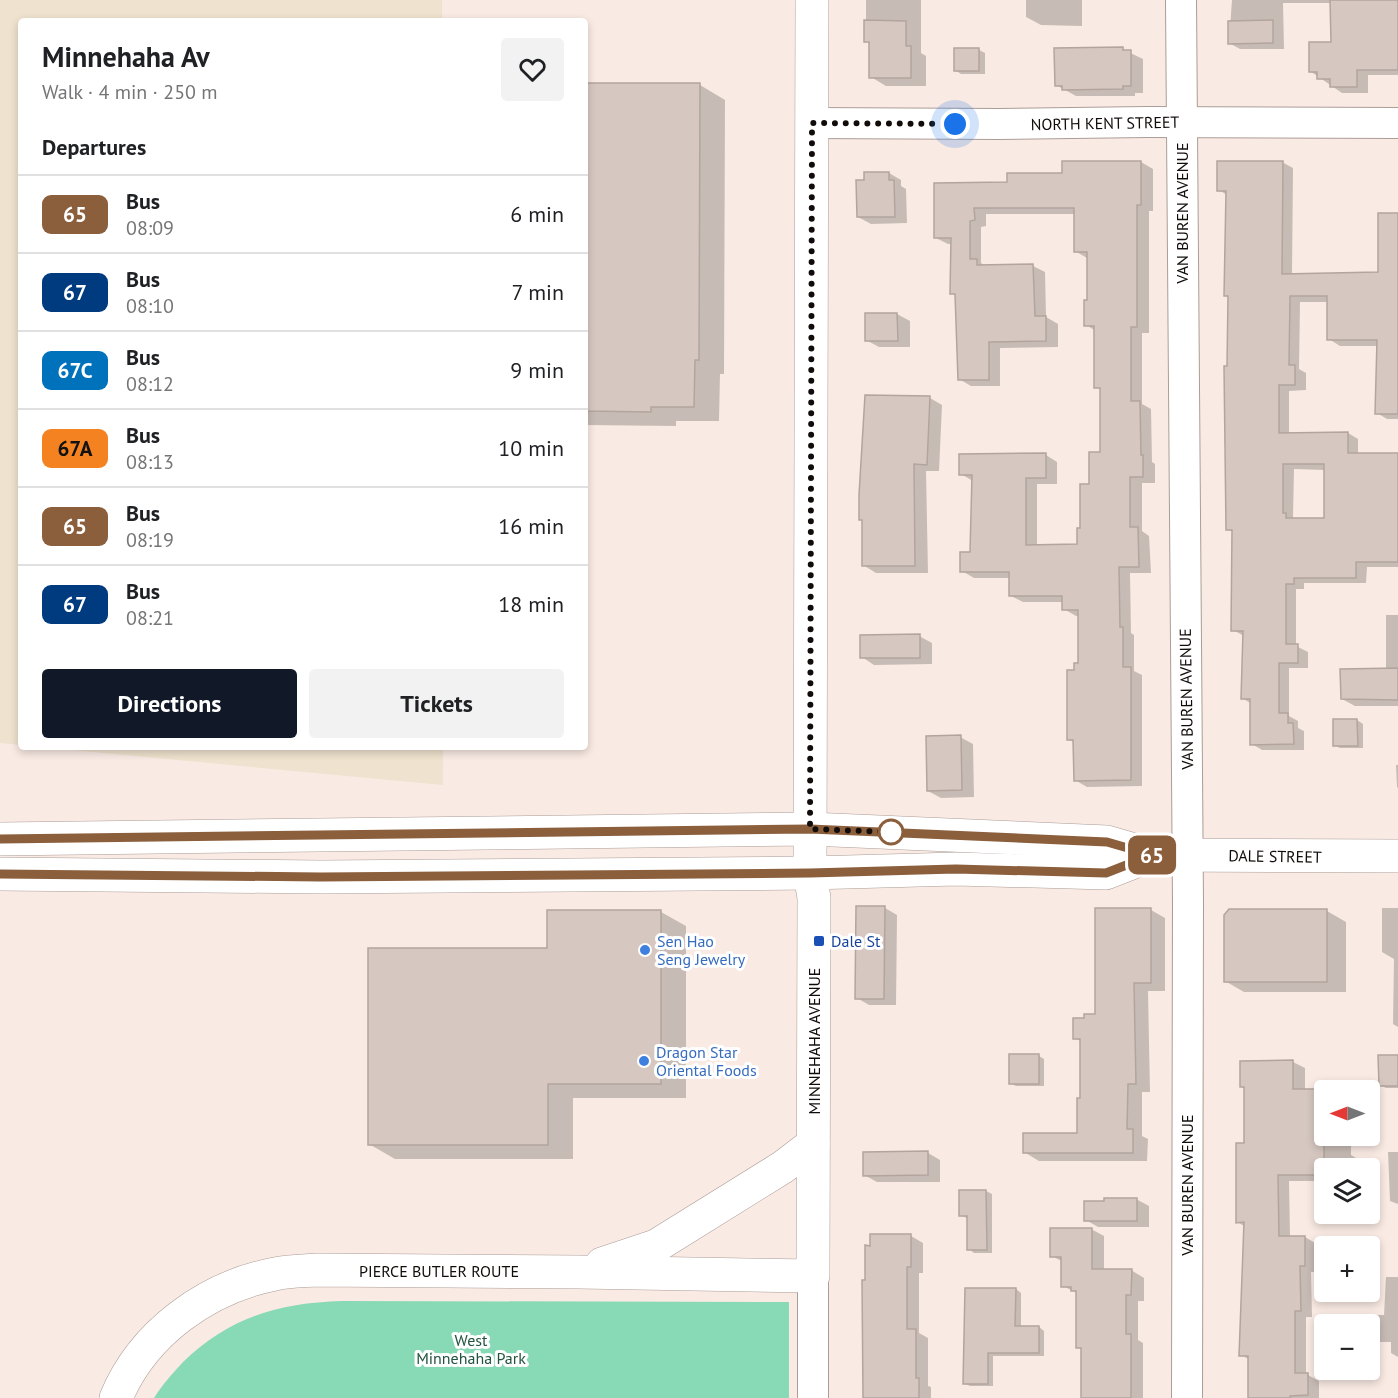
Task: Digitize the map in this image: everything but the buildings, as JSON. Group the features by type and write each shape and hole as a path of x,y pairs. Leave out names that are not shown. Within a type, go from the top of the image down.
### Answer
{"main road":[{"name":"MINNEHAHA AVENUE","path":"812,0 810,873 814,898 813,1276"},
{"name":"DALE STREET","path":"0,839 810,829 1107,842 1152,855 1398,856"},
{"name":"DALE STREET","path":"0,874 321,877 810,873 956,869 1106,873 1152,855"},
{"path":"579,1272 656,1246 783,1167 813,1144"},
{"name":"PIERCE BUTLER ROUTE","path":"116,1398 131,1371 152,1342 178,1317 201,1301 241,1282 276,1273 317,1270 813,1276"}],"street":[{"name":"VAN BUREN AVENUE","path":"1181,0 1187,855 1187,1398"},
{"name":"NORTH KENT STREET","path":"812,123 1398,123"},
{"name":"MINNEHAHA AVENUE","path":"813,1276 813,1398"}],"shaded area":[{"path":"0,0 442,0 442,18 18,18 18,745 0,743"},
{"path":"72,750 443,750 443,785"}],"green space":[{"name":"West Minnehaha Park","path":"342,1301 789,1302 789,1398 154,1398 183,1362 218,1334 237,1323 276,1309"}],"bus line":[{"name":"65","path":"0,839 810,829 1107,842 1152,855 1106,873 956,869 810,873 321,877 0,874"}],"place":[{"name":"Dale St","path":"819,941"},
{"name":"Sen Hao Seng Jewelry","path":"645,950"},
{"name":"Dragon Star Oriental Foods","path":"644,1061"}],"route":[{"path":"891,832 810,829 812,123 955,124"}]}
